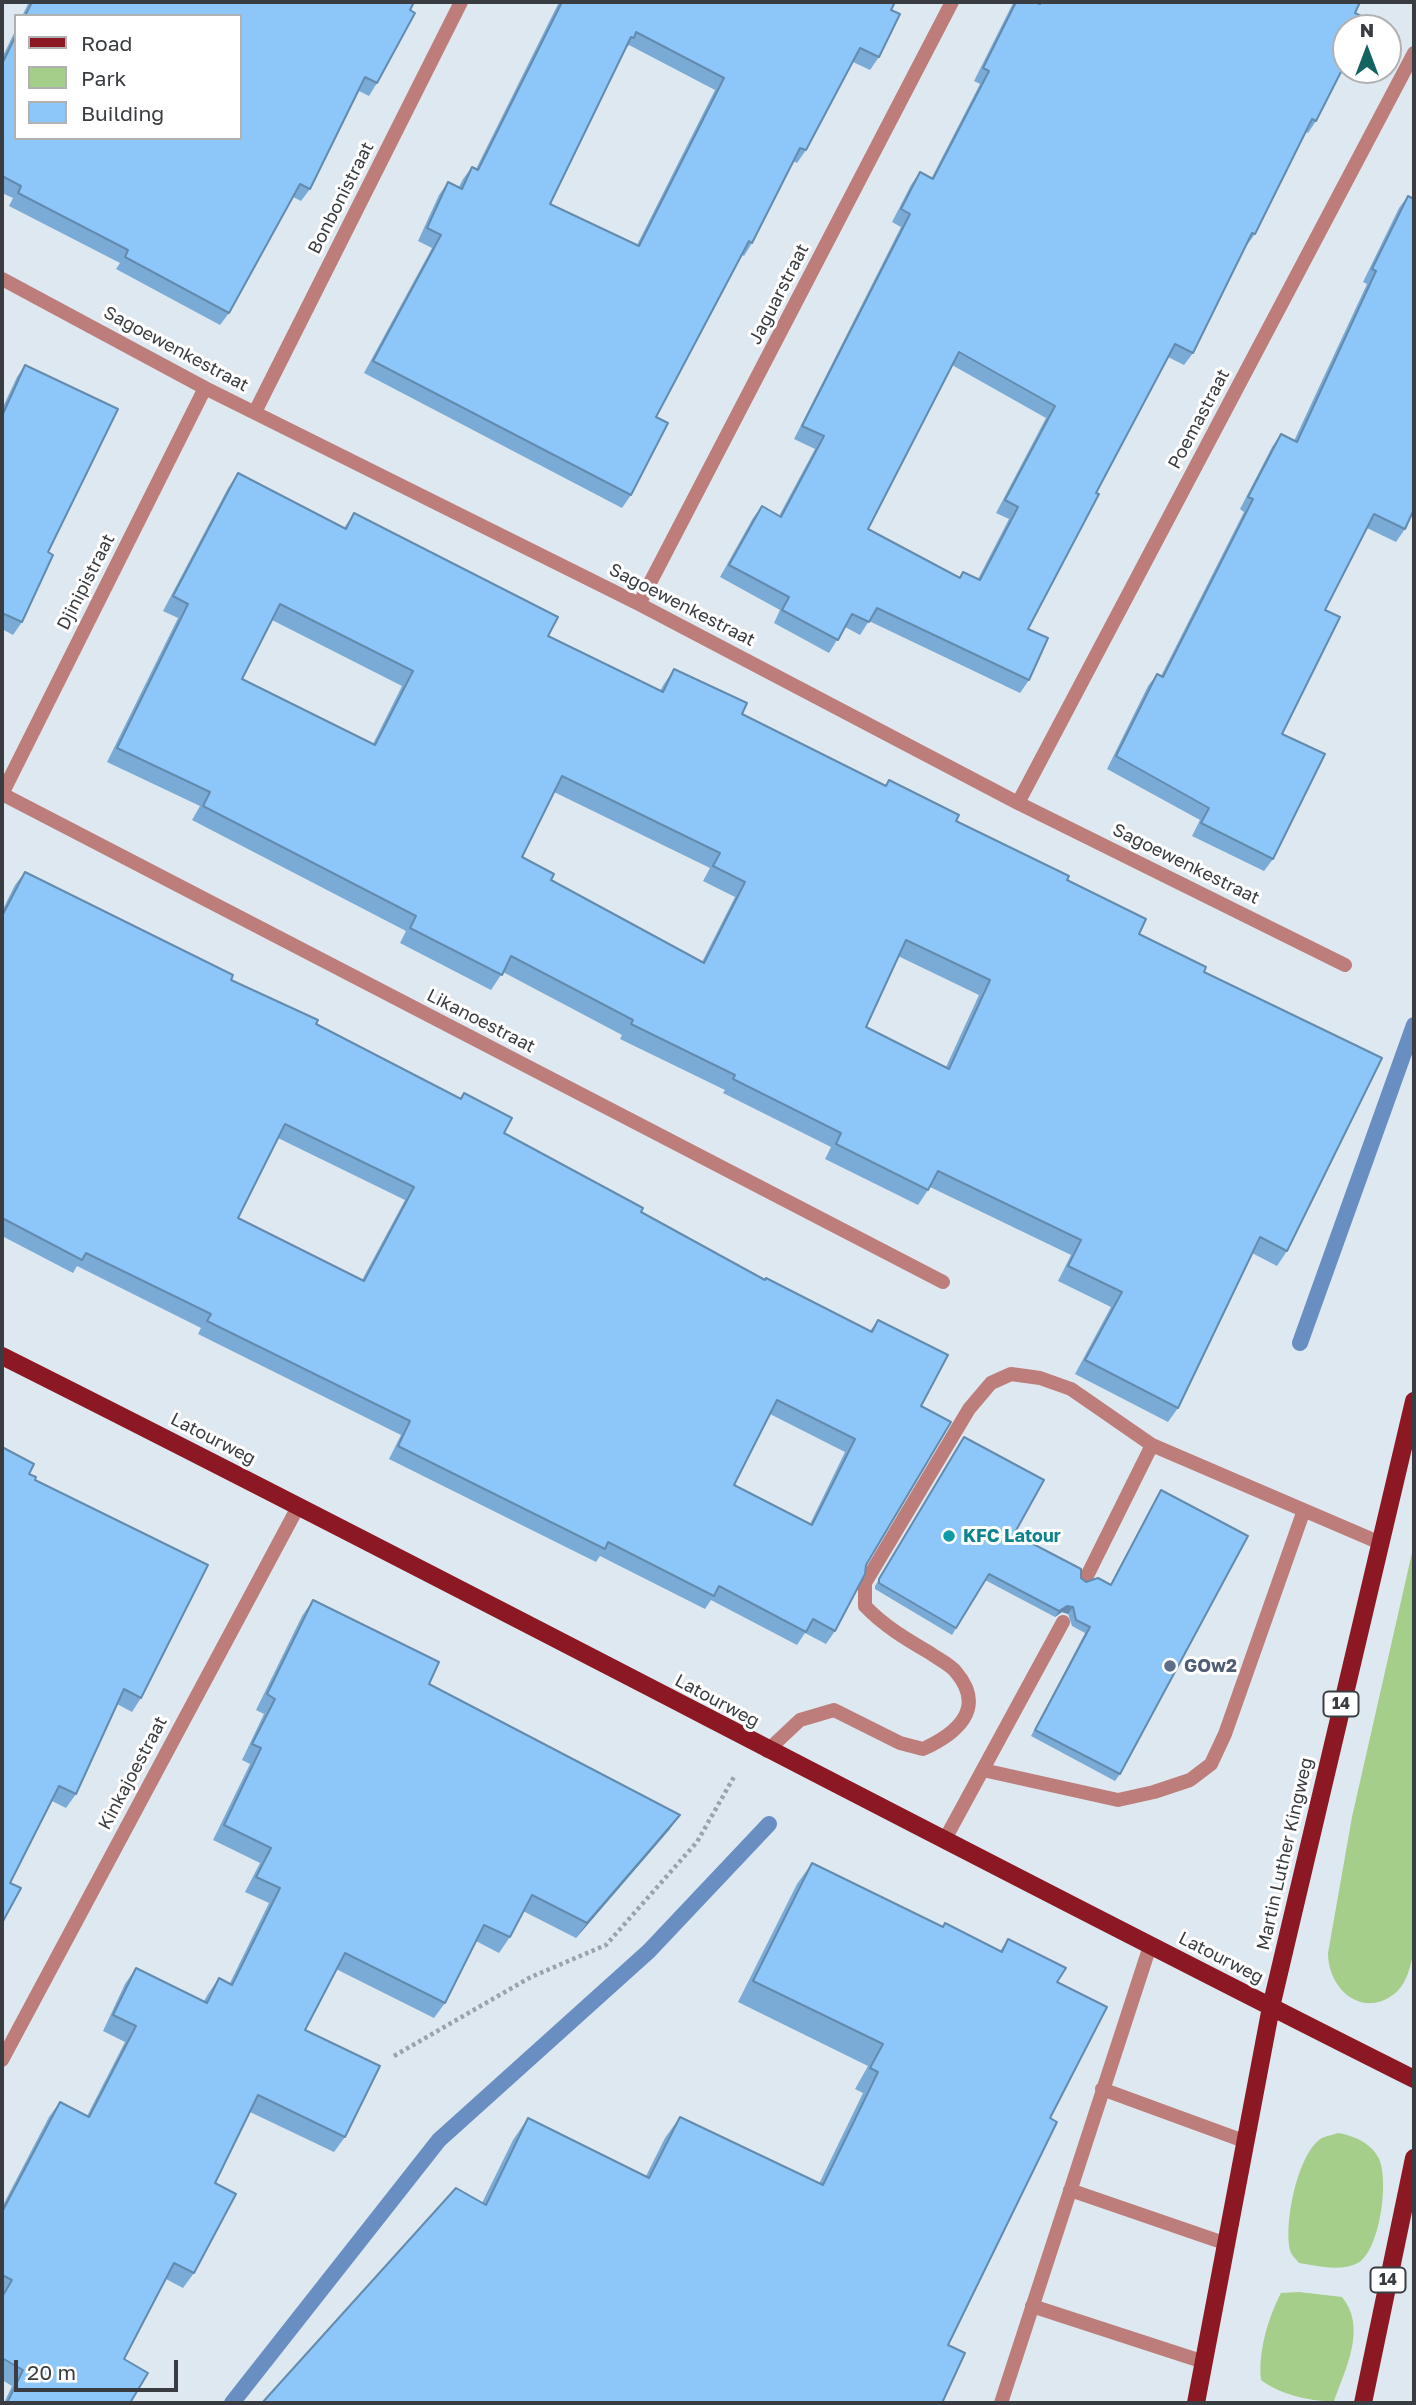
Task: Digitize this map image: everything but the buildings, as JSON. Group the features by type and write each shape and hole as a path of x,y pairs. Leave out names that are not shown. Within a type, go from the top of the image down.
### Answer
{"main road":[{"name":"Latourweg","path":"2,1356 299,1505 760,1747 1414,2079"},
{"name":"Martin Luther Kingweg","path":"1196,2403 1271,2007 1378,1542 1414,1401"},
{"name":"14","path":"1363,2403 1414,2158"}],"street":[{"name":"Bonbonistraat","path":"255,412 461,2"},
{"name":"Jaguarstraat","path":"639,604 952,2"},
{"name":"Poemastraat","path":"1018,803 1414,53"},
{"name":"Sagoewenkestraat","path":"2,279 205,388 639,604 1018,803 1345,965"},
{"name":"Djinipistraat","path":"2,794 205,388"},
{"name":"Likanoestraat","path":"2,794 943,1282"},
{"path":"760,1747 800,1720 834,1710 900,1742 923,1749 951,1736 967,1715 967,1693 956,1672 881,1623 865,1606 865,1583 969,1409 991,1383 1011,1374 1040,1378 1071,1389 1152,1445 1378,1542"},
{"path":"1085,1580 1152,1445"},
{"name":"Kinkajoestraat","path":"2,2060 299,1505"},
{"path":"984,1770 1118,1800 1190,1780 1211,1764 1225,1734 1304,1510"},
{"path":"944,1841 1063,1622"},
{"path":"1000,2403 1150,1946"},
{"path":"1102,2089 1244,2141"},
{"path":"1070,2190 1227,2244"},
{"path":"1032,2306 1204,2362"}],"path":[{"path":"394,2056 531,1977 606,1945 697,1842 760,1747"}],"green space":[{"path":"1414,1544 1414,1950 1408,1974 1394,1994 1382,2001 1359,2002 1340,1988 1334,1978 1328,1953 1352,1817"},
{"path":"1338,2133 1361,2141 1378,2157 1383,2197 1377,2230 1366,2256 1351,2266 1336,2268 1299,2263 1291,2252 1289,2224 1299,2173 1313,2146 1322,2138"},
{"path":"1299,2292 1342,2297 1353,2321 1352,2348 1334,2401 1296,2396 1261,2380 1263,2347 1276,2303 1281,2293"}],"waterway":[{"path":"1300,1343 1414,1025"},
{"path":"232,2403 439,2140 649,1951 769,1824"}],"place":[{"name":"KFC Latour","path":"949,1536"},
{"name":"GOw2","path":"1170,1666"}]}
